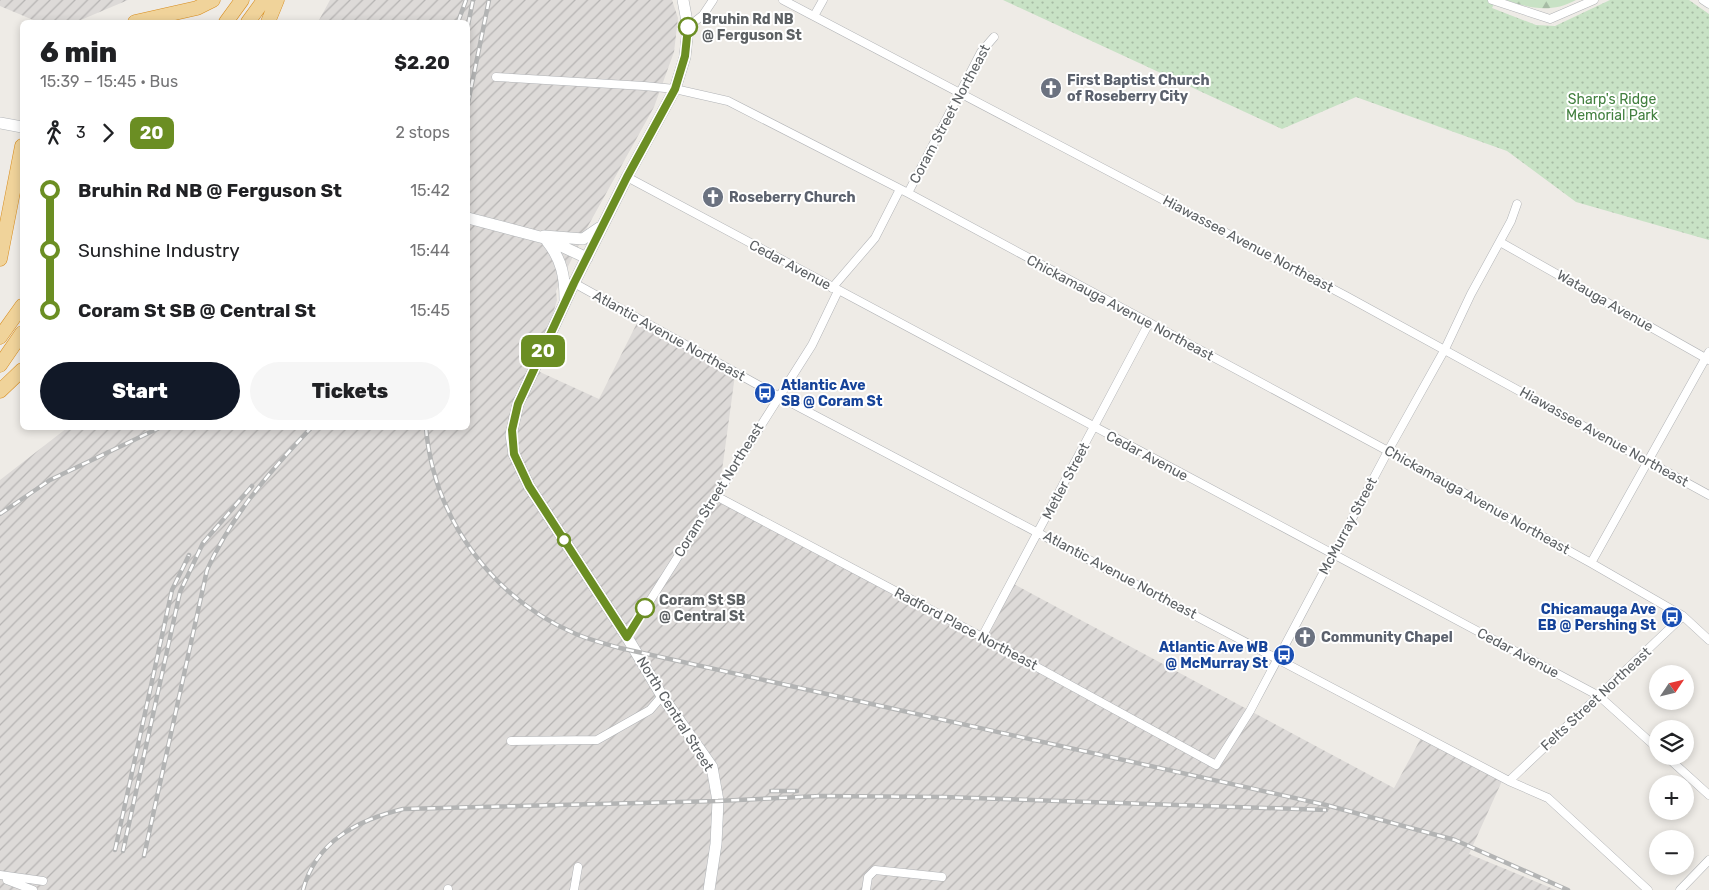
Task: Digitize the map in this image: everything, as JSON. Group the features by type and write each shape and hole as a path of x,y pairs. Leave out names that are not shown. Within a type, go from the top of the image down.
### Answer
{"highway":[{"path":"144,20 197,8 214,0"},
{"path":"227,20 242,0"},
{"path":"249,20 264,0"},
{"path":"269,20 277,0"},
{"path":"0,259 20,156"},
{"path":"0,337 20,309"},
{"path":"0,365 20,336"},
{"path":"0,391 20,372"}],"main road":[{"name":"North Central Street","path":"683,0 688,27 684,62 675,89 602,226 514,413 512,444 518,464 529,486 627,637 662,696 712,767 718,801 716,844 709,890"},
{"path":"0,123 20,127"},
{"path":"470,219 541,237 587,258"},
{"path":"541,237 583,239 602,226"},
{"path":"541,237 555,252 562,268 565,304"}],"street":[{"path":"688,27 703,15 713,0"},
{"name":"Hiawassee Avenue Northeast","path":"783,0 1445,349 1709,495"},
{"path":"814,16 823,0"},
{"path":"1492,0 1550,19 1594,0"},
{"path":"1703,0 1709,4"},
{"name":"Coram Street Northeast","path":"908,193 981,52 994,37"},
{"name":"Chickamauga Avenue Northeast","path":"496,77 675,89 728,101 908,193 1388,451 1591,563 1682,616 1709,640"},
{"name":"Cedar Avenue","path":"627,177 835,290 1599,696 1649,741"},
{"name":"Coram Street Northeast","path":"627,637 812,345 835,290 875,238 900,189"},
{"name":"McMurray Street","path":"1216,765 1250,711 1388,451 1445,349 1471,294 1500,242 1517,204"},
{"name":"Watauga Avenue","path":"1500,242 1708,357"},
{"name":"Atlantic Avenue Northeast","path":"574,283 778,396 1277,660 1509,782 1548,798 1648,890"},
{"name":"Metler Street","path":"982,637 1149,324"},
{"path":"1591,563 1647,461 1708,357"},
{"name":"Radford Place Northeast","path":"716,496 982,637 1216,765"},
{"name":"Felts Street Northeast","path":"1509,782 1682,616"},
{"path":"511,741 597,740 650,710 662,696"},
{"path":"1676,765 1709,795"},
{"path":"1680,890 1709,860"},
{"path":"574,890 578,867"},
{"path":"866,890 868,878 875,870 942,877"},
{"path":"0,876 43,882"},
{"path":"0,876 33,890"}],"shaded area":[{"path":"0,0 128,0 81,20 33,20 0,6"},
{"path":"330,0 672,0 678,18 674,52 654,107 588,226 556,291 557,300 552,317 529,367 599,399 637,323 735,375 718,500 982,641 1012,583 1394,788 1421,738 1502,781 1469,854 1556,890 0,890 0,480 64,430 470,430 470,20 319,20"}],"green space":[{"name":"Sharp's Ridge Memorial Park","path":"1003,0 1496,0 1492,8 1536,25 1555,26 1610,0 1689,0 1709,14 1709,240 1576,202 1507,151 1356,97 1282,129"},
{"path":"1506,0 1576,0 1558,7 1541,8 1524,6"}],"railway":[{"path":"459,20 466,0"},
{"path":"469,20 473,0"},
{"path":"470,93 489,0"},
{"path":"0,514 50,480 155,430"},
{"path":"144,856 207,570 228,531 253,494 309,430"},
{"path":"426,430 431,462 441,494 455,524 472,552 494,577 518,599 546,619 576,634 620,648 1326,805 1455,840 1568,890"},
{"path":"123,851 180,592 203,543 252,486"},
{"path":"115,850 172,590 189,555"},
{"path":"771,791 797,791"},
{"path":"303,890 309,873 318,858 341,835 370,819 403,809 718,801 821,796 944,797 1326,810"}],"bus line":[{"name":"20","path":"645,608 627,637 522,474 514,454 512,435 514,413 574,283 627,177 675,89 685,56 688,27"}],"place":[{"name":"Bruhin Rd NB @ Ferguson St","path":"688,27"},
{"name":"First Baptist Church of Roseberry City","path":"1051,88"},
{"name":"Roseberry Church","path":"713,197"},
{"name":"Atlantic Ave SB @ Coram St","path":"765,393"},
{"name":"Coram St SB @ Central St","path":"645,608"},
{"name":"Chicamauga Ave EB @ Pershing St","path":"1672,617"},
{"name":"Community Chapel","path":"1305,637"},
{"name":"Atlantic Ave WB @ McMurray St","path":"1284,655"}]}
